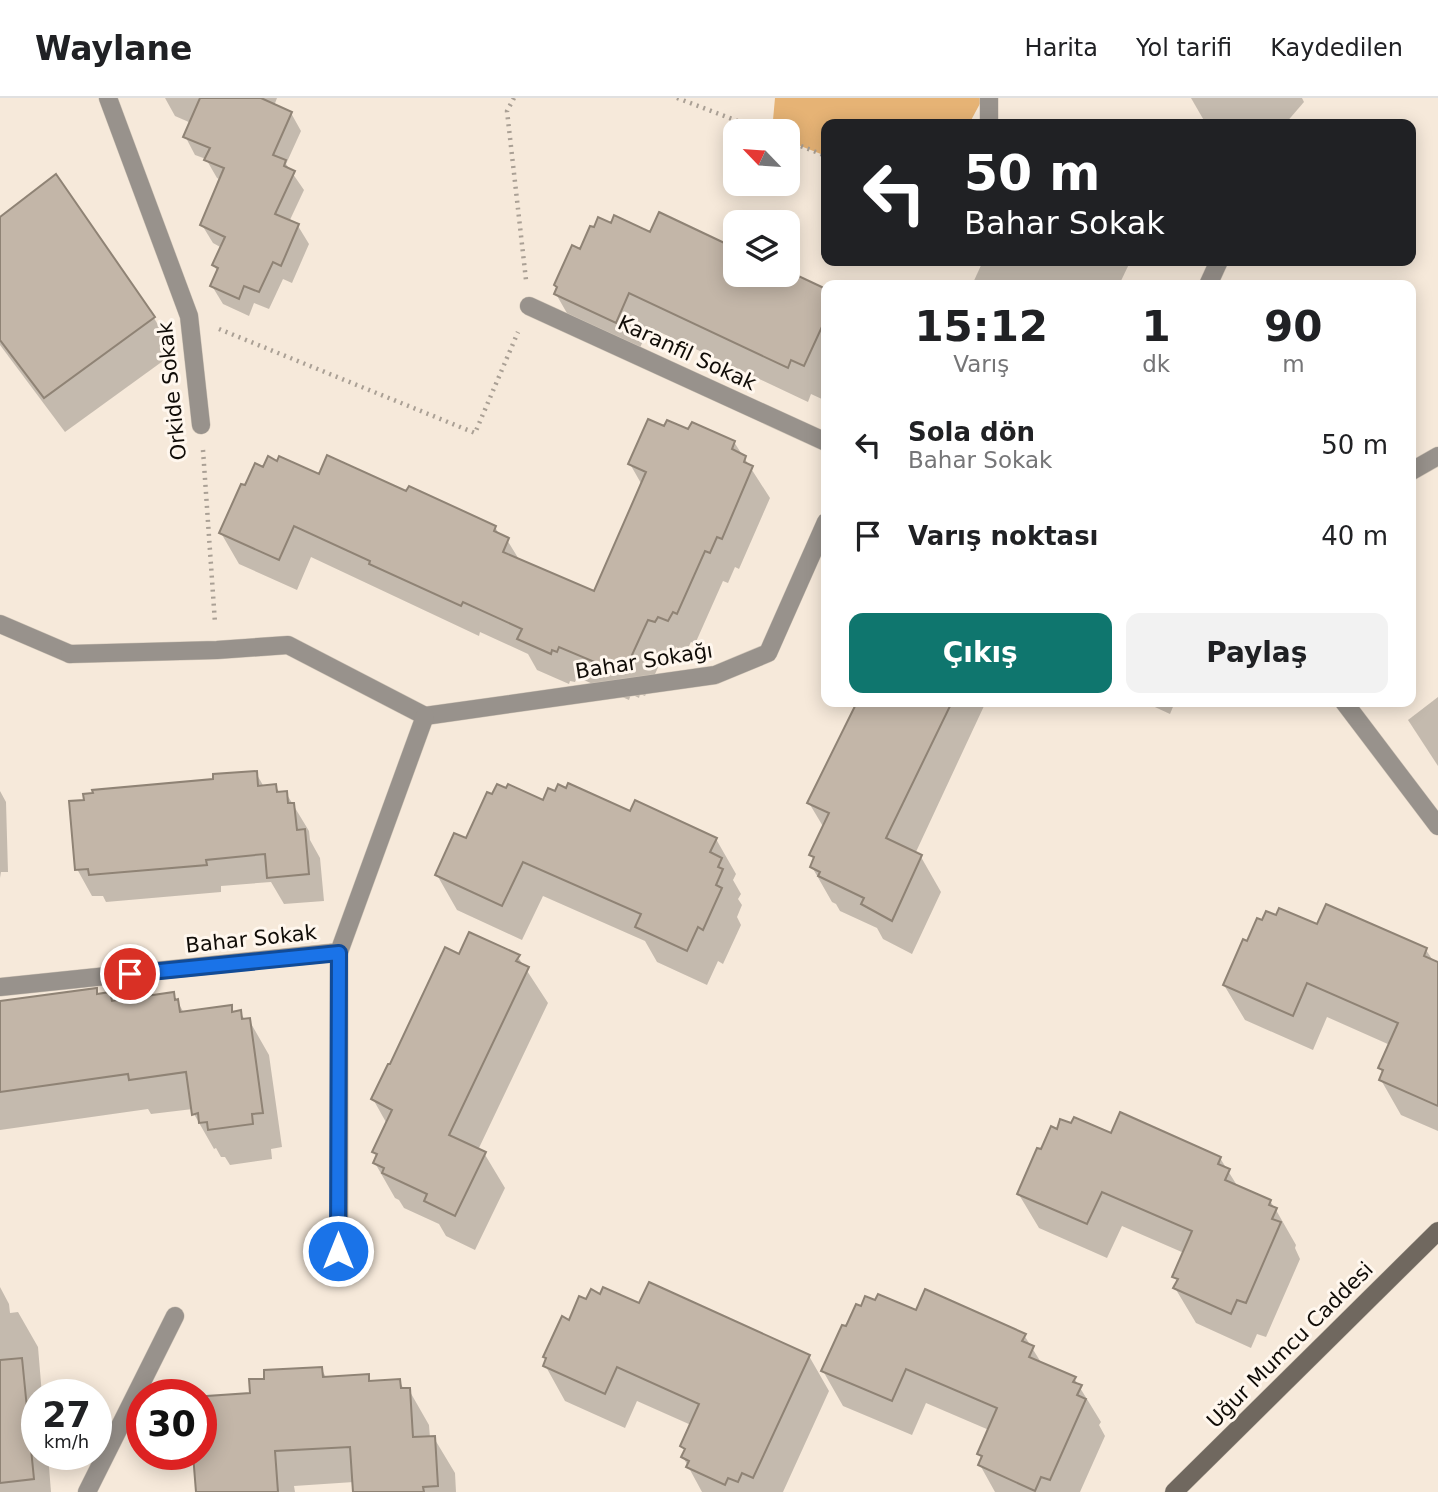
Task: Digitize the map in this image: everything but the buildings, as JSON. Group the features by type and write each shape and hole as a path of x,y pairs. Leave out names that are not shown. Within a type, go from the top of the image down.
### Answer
{"main road":[{"name":"Uğur Mumcu Caddesi","path":"1174,1492 1438,1231"}],"street":[{"name":"Orkide Sokak","path":"108,98 188,316 201,425"},
{"path":"989,98 989,119"},
{"name":"Karanfil Sokak","path":"529,306 821,440"},
{"path":"1416,469 1438,456"},
{"name":"Bahar Sokağı","path":"425,716 715,675 768,653 821,533"},
{"path":"0,624 70,653 217,650 288,645 425,716"},
{"path":"1348,707 1438,825"},
{"name":"Bahar Sokak","path":"0,987 339,953 425,716"},
{"path":"338,1251 339,953"},
{"path":"87,1492 175,1316"}],"path":[{"path":"188,316 475,433 529,306 508,111 514,98"},
{"path":"677,98 732,119"},
{"path":"800,146 821,154"},
{"name":"Orkide Sokak","path":"201,425 217,650"}],"shaded area":[{"path":"775,98 983,98 972,119 821,119 821,154 800,146 800,119 773,119"}],"route":[{"path":"130,974 339,953 338,1251"}]}
